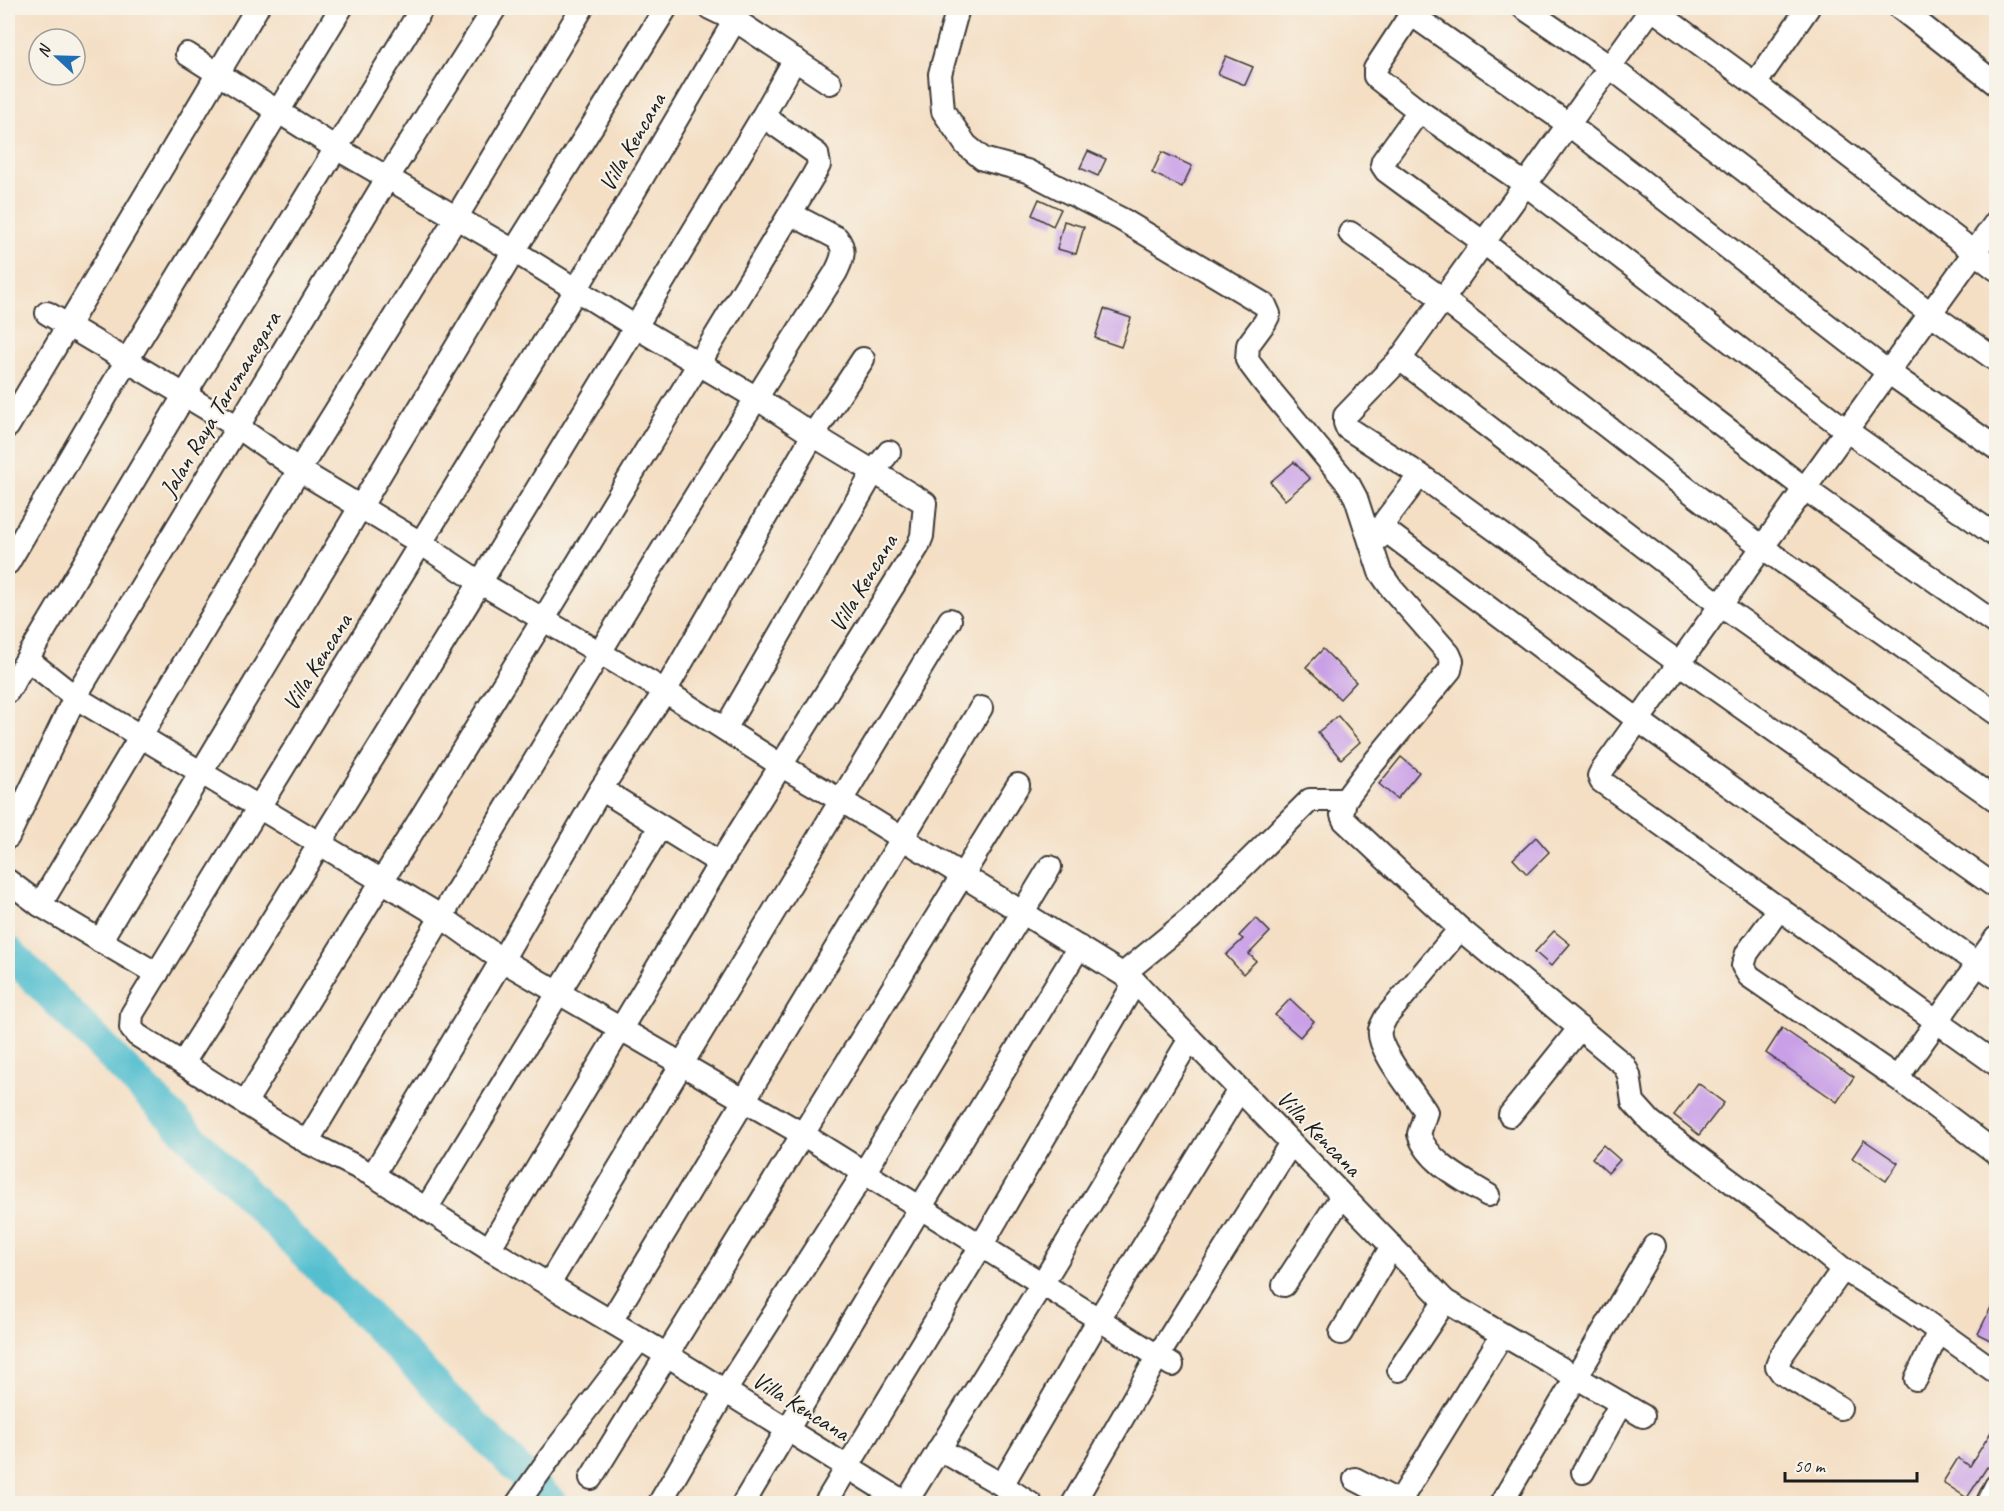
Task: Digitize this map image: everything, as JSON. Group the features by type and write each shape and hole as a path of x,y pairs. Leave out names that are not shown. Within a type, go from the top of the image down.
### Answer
{"street":[{"path":"8,426 257,8"},
{"path":"8,563 126,362 341,8"},
{"path":"8,690 184,396 422,8"},
{"name":"Jalan Raya Tarumanegara","path":"8,837 75,697 388,177 495,8"},
{"path":"40,905 299,470 456,218 582,8"},
{"path":"100,941 514,251 666,8"},
{"path":"958,8 940,74 944,111 966,145 983,159 1027,171 1121,219 1265,304 1269,314 1248,345 1247,360 1264,384 1349,485 1356,498 1380,572 1449,654 1452,661 1449,670 1345,800 1342,815 1344,820 1460,929 1627,1069 1633,1102 1651,1122 1787,1223 1843,1269 1939,1331 1996,1372"},
{"path":"1524,8 1610,67 1930,313 1996,360"},
{"path":"1996,269 1652,8 1400,360 1345,416 1347,428 1420,475 1679,663 1996,887"},
{"path":"1755,84 1808,8"},
{"path":"1900,8 1996,84"},
{"path":"1996,448 1888,372 1568,124 1413,11 1375,69 1378,79 1419,111 1525,184 1846,430 1996,536"},
{"name":"Villa Kencana","path":"830,83 723,12 576,290 132,1014 131,1028 137,1035 308,1142 373,1175 489,1249 667,1355 906,1503"},
{"name":"Villa Kencana","path":"187,54 336,148 514,251 636,327 756,397 813,435 925,503 922,536 918,546 720,863 489,1249"},
{"path":"183,1063 320,846 481,583 763,116 795,59"},
{"path":"1419,111 1382,165 1386,171 1484,243 1804,488 1996,624"},
{"path":"245,1103 813,177 819,165 817,154 763,116"},
{"path":"308,1142 600,653 756,397 836,272 843,256 842,245 837,238 791,214"},
{"path":"1996,222 1599,776 1601,781 1996,1064"},
{"path":"1350,233 1444,300 1762,547 1996,713"},
{"name":"Villa Kencana","path":"46,313 238,427 299,470 422,544 481,583 665,691 782,766 1129,978 1445,1301 1643,1416"},
{"path":"373,1175 601,789 665,691 813,435 863,359"},
{"path":"1400,360 1720,605 1996,800"},
{"path":"725,729 874,471 889,452"},
{"path":"1374,554 1382,526 1420,475"},
{"path":"1382,526 1384,530 1638,720 1996,977"},
{"path":"549,1284 950,620"},
{"path":"27,659 75,697 320,846 442,917 502,960 804,1135 1165,1360"},
{"path":"611,1321 981,708"},
{"path":"591,1478 1018,785"},
{"path":"601,789 720,863"},
{"path":"825,1503 981,1246 1129,978 1310,800 1345,800"},
{"path":"426,1209 660,827"},
{"path":"659,1503 725,1391 864,1173 1050,867"},
{"path":"8,881 40,905 157,974"},
{"path":"1780,908 1747,953 1743,966 1749,976 1897,1078 1996,1153"},
{"path":"1460,929 1386,1017 1380,1029 1380,1035 1383,1046 1399,1074 1426,1112 1419,1134 1428,1153 1488,1195"},
{"path":"1897,1078 1996,938"},
{"path":"743,1503 1079,947"},
{"path":"1510,1115 1580,1028"},
{"path":"906,1503 1190,1039"},
{"path":"1002,1485 1099,1319 1239,1090"},
{"path":"1073,1503 1165,1360 1291,1143"},
{"path":"1284,1285 1342,1196"},
{"path":"1341,1333 1392,1245"},
{"path":"1501,1503 1654,1246"},
{"path":"1840,1408 1782,1373 1777,1366 1781,1356 1843,1269"},
{"path":"1399,1370 1445,1301"},
{"path":"1916,1379 1939,1331"},
{"path":"1355,1479 1400,1503 1502,1335"},
{"path":"517,1503 640,1339"},
{"path":"1583,1472 1621,1403"},
{"path":"939,1449 1030,1503"},
{"path":"1987,1503 1996,1486"}],"water":[{"path":"8,938 23,954 12,969 8,963"}],"building":[{"path":"1226,56 1253,67 1245,85 1218,74"},
{"path":"1088,151 1106,159 1098,176 1080,168"},
{"path":"1162,152 1192,166 1182,187 1152,173"},
{"path":"1039,199 1061,209 1053,226 1032,215"},
{"path":"1064,221 1084,227 1076,254 1057,249"},
{"path":"1104,309 1131,318 1121,347 1095,338"},
{"path":"1294,462 1310,479 1285,500 1270,482"},
{"path":"1323,649 1356,682 1340,699 1306,667"},
{"path":"1338,716 1360,742 1341,759 1318,732"},
{"path":"1401,757 1419,772 1397,799 1379,784"},
{"path":"1536,837 1549,852 1527,874 1513,859"},
{"path":"1256,918 1270,932 1249,954 1256,961 1243,974 1226,955 1243,939 1239,936"},
{"path":"1554,931 1570,944 1551,966 1535,952"},
{"path":"1290,999 1314,1021 1300,1037 1275,1015"},
{"path":"1782,1028 1854,1077 1837,1102 1766,1053"},
{"path":"1698,1083 1724,1103 1699,1135 1674,1115"},
{"path":"1864,1140 1898,1163 1886,1181 1852,1158"},
{"path":"1603,1145 1620,1160 1608,1173 1592,1158"},
{"path":"1996,1297 1996,1343 1978,1334"},
{"path":"1996,1424 1996,1473 1987,1467 1967,1498 1943,1482 1958,1458 1970,1466"}],"waterway":[{"path":"8,951 552,1504"}]}
